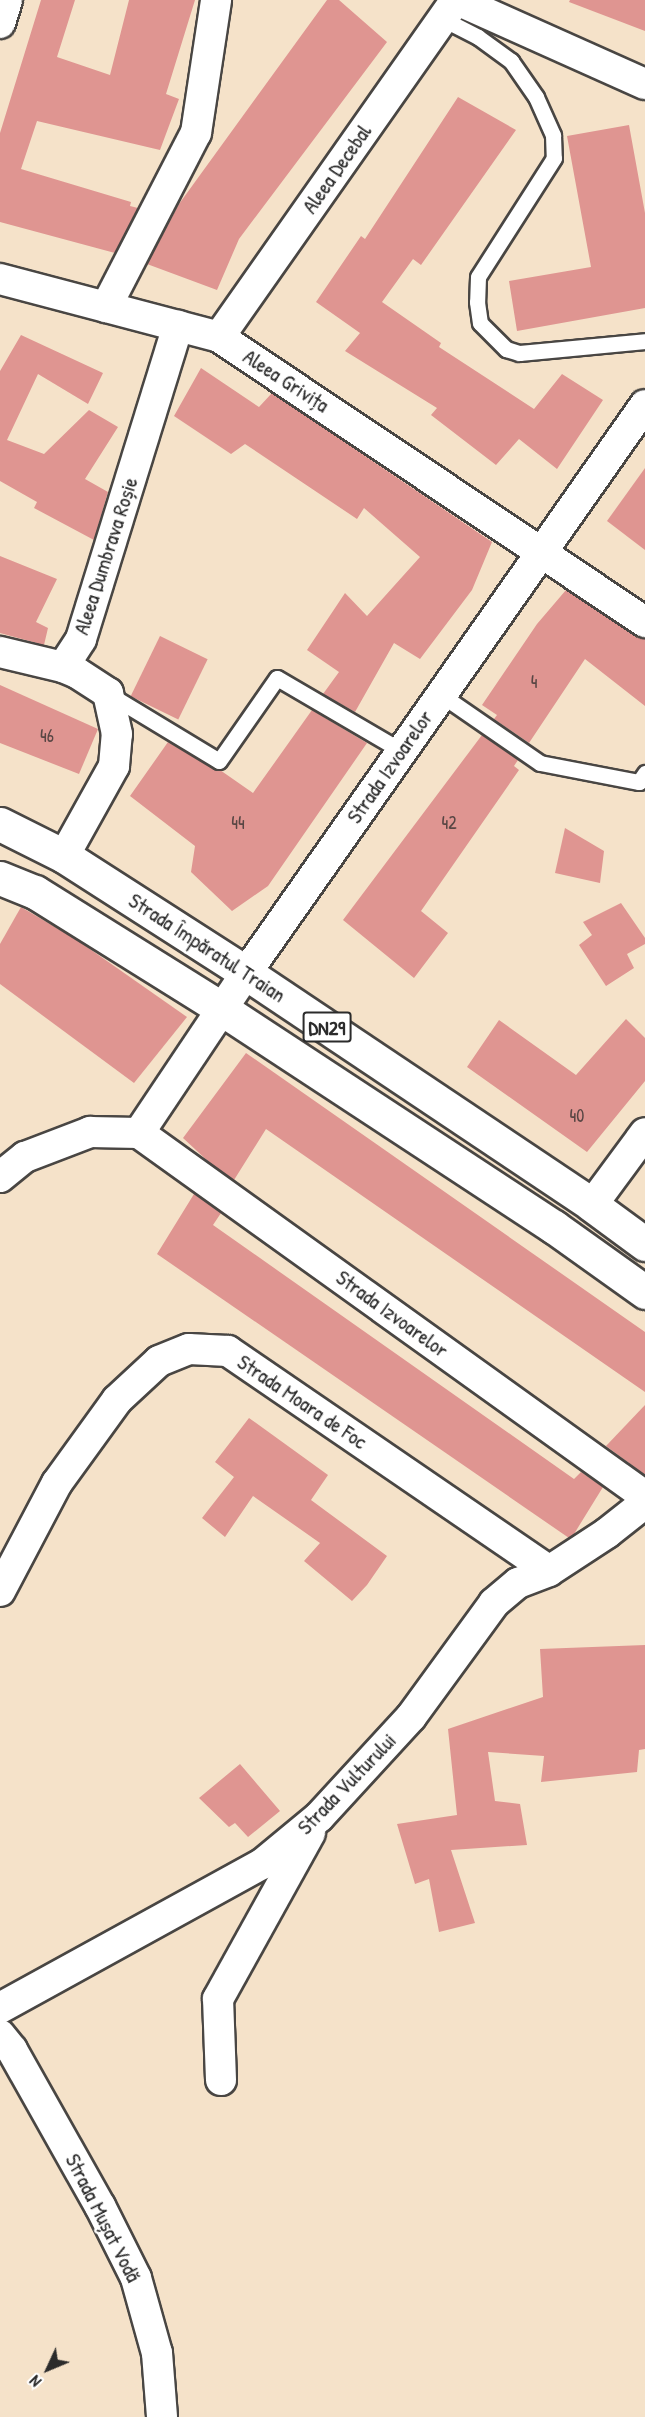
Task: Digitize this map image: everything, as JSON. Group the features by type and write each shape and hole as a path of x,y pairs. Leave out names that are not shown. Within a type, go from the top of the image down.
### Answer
{"main road":[{"name":"Strada Împăratul Traian","path":"0,824 64,856 246,973 592,1205 645,1244"},
{"name":"Strada Împăratul Traian","path":"0,878 35,892 222,1009 554,1227 645,1292"}],"street":[{"path":"0,22 7,0"},
{"path":"106,307 196,133 216,0"},
{"path":"452,6 645,84"},
{"name":"Aleea Decebal","path":"219,337 452,6"},
{"name":"Aleea Grivița","path":"0,279 219,337 541,550 645,622"},
{"name":"Aleea Dumbrava Roșie","path":"63,667 81,639 178,326"},
{"name":"Strada Izvoarelor","path":"645,405 246,973 139,1133 645,1496"},
{"path":"0,652 63,667 78,673 108,693 117,734 114,766 64,856"},
{"path":"0,1177 25,1157 90,1132 139,1133"},
{"path":"592,1205 645,1133"},
{"name":"Strada Moara de Foc","path":"0,1591 57,1483 117,1400 159,1361 189,1349 228,1351 549,1571"},
{"name":"Strada Vulturului","path":"0,2008 262,1864 319,1817 411,1717 494,1603 518,1583 549,1571 607,1533 645,1503"},
{"path":"221,2080 218,1999 319,1817"},
{"name":"Strada Mușat Vodă","path":"0,2035 12,2050 100,2205 136,2278 157,2353 162,2417"}],"lane":[{"path":"452,6 478,37 511,61 536,97 553,135 554,158 478,278 477,302 480,322 506,349 519,353 645,341"},
{"path":"108,693 219,761 277,678 402,751"},
{"path":"440,694 540,763 639,782 645,773"}],"building":[{"path":"41,0 75,0 57,57 110,75 129,0 195,0 166,94 179,99 160,150 37,121 21,169 131,202 130,206 138,208 115,253 0,222 0,133"},
{"path":"327,0 339,0 387,42 239,239 217,290 147,264 179,204"},
{"path":"570,0 645,0 645,31 569,2"},
{"path":"458,97 516,130 421,265 413,259 382,302 441,343 439,347 534,409 562,374 603,400 557,469 519,439 496,465 431,415 437,408 345,351 360,333 316,302 361,236 365,239"},
{"path":"629,125 645,213 645,308 517,331 509,281 591,267 567,136"},
{"path":"21,335 103,373 88,404 38,374 7,440 44,454 89,410 118,427 85,479 108,492 94,540 34,508 37,502 0,481 0,371"},
{"path":"201,368 259,407 272,393 492,542 472,590 420,659 394,643 355,712 323,694 339,672 307,650 345,593 367,616 420,557 364,508 357,519 245,444 231,454 174,416"},
{"path":"645,468 645,550 607,521"},
{"path":"0,556 57,579 36,622 48,628 44,645 0,633"},
{"path":"566,590 635,636 645,639 645,706 585,659 529,743 494,719 497,715 482,705 537,624"},
{"path":"160,636 208,659 178,719 131,696"},
{"path":"0,685 98,729 79,774 0,743"},
{"path":"312,710 367,743 268,886 232,911 191,872 195,846 130,796 168,742 214,769 220,770 253,793"},
{"path":"482,735 518,760 514,766 519,770 421,911 448,933 414,978 343,920"},
{"path":"565,828 604,851 600,883 555,873"},
{"path":"621,903 645,938 645,944 627,954 634,968 606,986 579,945 592,935 583,922"},
{"path":"21,907 77,940 187,1017 134,1083 0,984 0,944"},
{"path":"626,1019 645,1038 645,1081 587,1152 467,1067 499,1020 576,1075"},
{"path":"246,1053 645,1332 645,1392 266,1129 234,1180 211,1164 183,1138"},
{"path":"194,1194 221,1213 213,1225 574,1479 581,1472 603,1487 574,1534 569,1538 157,1254"},
{"path":"645,1405 645,1475 606,1446"},
{"path":"249,1418 328,1475 311,1500 387,1556 367,1585 352,1601 304,1561 320,1543 253,1496 225,1537 202,1518 234,1477 215,1462"},
{"path":"645,1645 645,1749 639,1750 637,1772 541,1782 544,1756 488,1752 495,1801 520,1804 527,1845 451,1850 475,1923 439,1932 429,1879 415,1884 397,1824 457,1815 448,1729 543,1697 540,1649"},
{"path":"240,1764 280,1811 248,1837 235,1823 229,1827 199,1798"}]}
